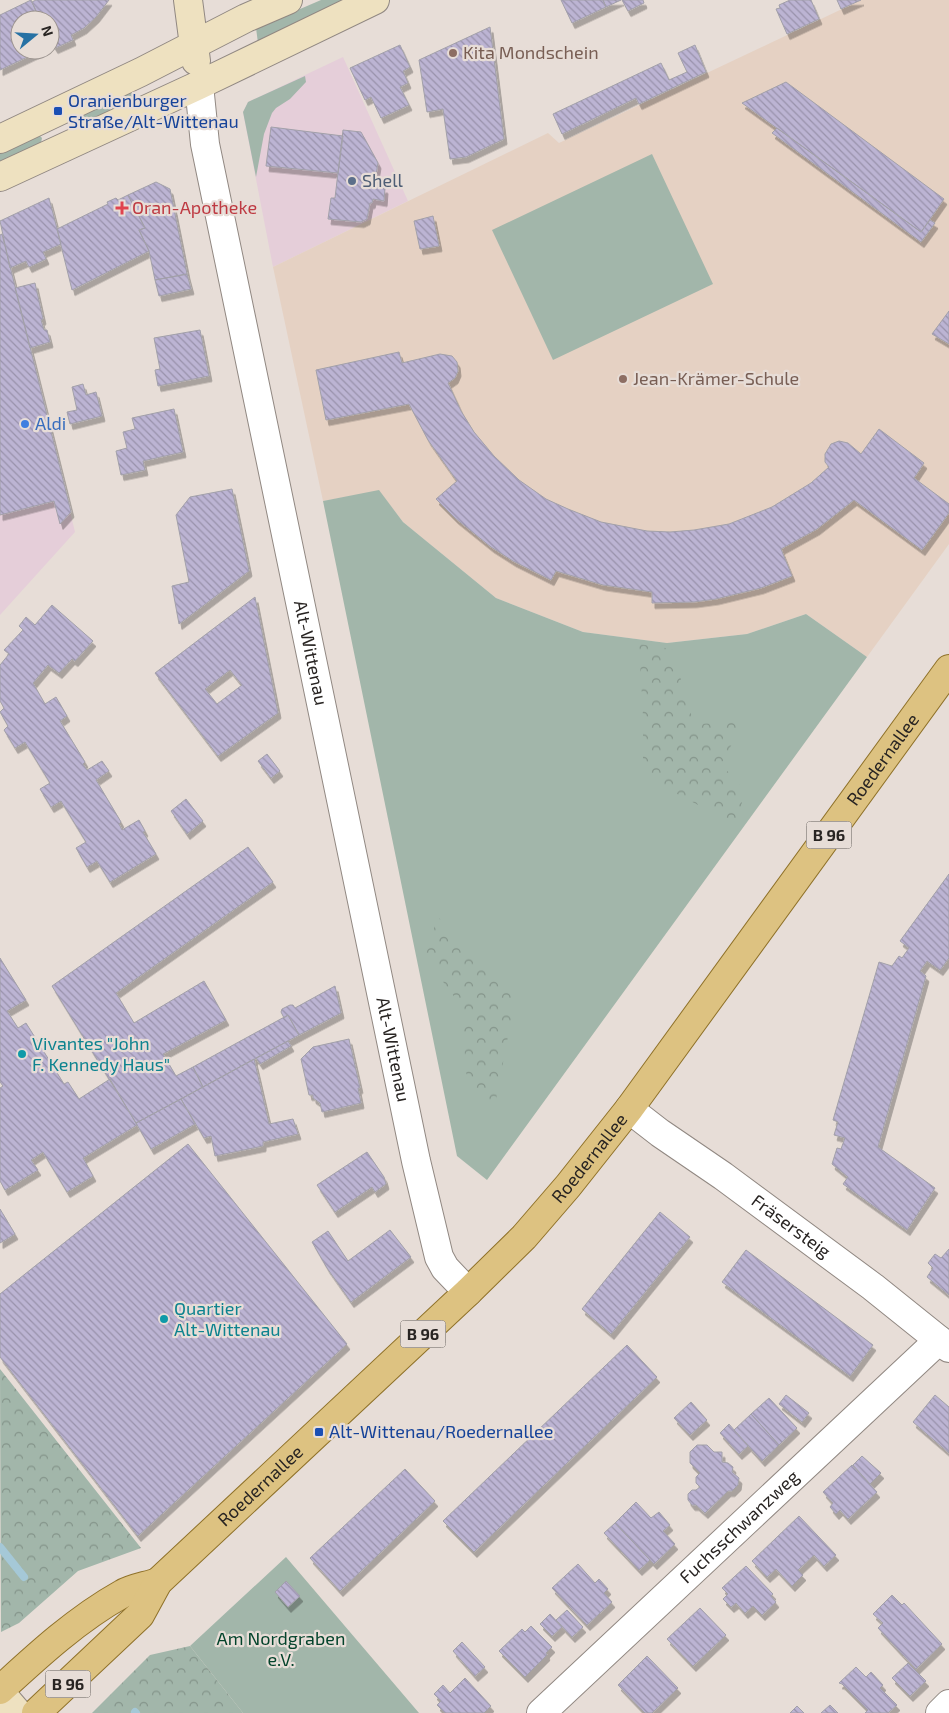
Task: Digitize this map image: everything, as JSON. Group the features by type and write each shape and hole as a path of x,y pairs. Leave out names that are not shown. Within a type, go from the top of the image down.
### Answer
{"main road":[{"name":"Alt-Wittenau","path":"188,0 199,85"},
{"path":"0,139 288,0"},
{"path":"0,177 199,85 375,0"},
{"name":"Roedernallee","path":"36,1713 140,1615 158,1582 468,1292 524,1236 568,1186 629,1109 949,669"},
{"name":"Roedernallee","path":"0,1691 40,1654 75,1626 123,1594 158,1582"},
{"path":"0,1691 18,1713"}],"street":[{"name":"Alt-Wittenau","path":"199,85 205,144 416,1161 439,1257 445,1268 468,1292"},
{"name":"Fräsersteig","path":"629,1109 865,1281 944,1344"},
{"name":"Fuchsschwanzweg","path":"541,1713 944,1344"},
{"path":"940,1713 949,1704"}],"shaded area":[{"name":"Jean-Krämer-Schule","path":"861,0 949,0 949,544 867,657 806,614 747,634 667,643 583,632 496,598 403,522 379,491 323,501 273,267 548,133 559,143"},
{"path":"343,57 408,201 273,267 243,112 248,102"},
{"name":"Aldi","path":"2,234 75,532 0,615 0,235"}],"green space":[{"path":"321,0 347,0 258,43 256,28"},
{"path":"305,76 306,82 290,99 272,113 264,134 256,177 243,112 248,102"},
{"path":"132,89 133,99 78,126 72,126 71,119"},
{"path":"38,134 42,138 41,143 0,163 0,151"},
{"path":"652,154 713,284 553,360 492,230"},
{"path":"379,490 403,522 496,598 583,632 667,643 747,634 806,614 867,657 487,1180 457,1156 323,501"},
{"path":"639,644 672,649 694,724 744,722 721,764 744,790 738,826 643,776 643,716"},
{"path":"438,917 516,994 495,1105 467,1083 461,1006 424,956"},
{"path":"0,1369 141,1548 78,1571 19,1623 1,1632"},
{"name":"Am Nordgraben e.V.","path":"286,1557 419,1713 243,1713 190,1646"},
{"path":"190,1646 243,1713 92,1713 150,1655"}],"building":[{"path":"31,0 36,10 10,10"},
{"path":"36,0 109,0 96,17 84,28 71,35 73,40 60,46 60,10 36,10 32,2"},
{"path":"561,0 603,0 606,7 572,23"},
{"path":"603,0 621,0 606,7"},
{"path":"622,0 643,0 644,3 628,11"},
{"path":"790,0 811,0 819,19 787,34 776,9 780,8 779,5"},
{"path":"837,0 861,0 841,9"},
{"path":"10,10 10,60 21,60 0,70 0,15"},
{"path":"490,27 504,139 466,157 450,159 443,109 427,112 419,60"},
{"path":"400,45 410,67 403,71 408,83 400,87 409,105 381,118 371,97 365,100 350,68"},
{"path":"695,45 706,72 639,104 636,98 562,134 553,114 661,63 669,80 687,72 678,53"},
{"path":"786,82 944,199 921,232 742,103"},
{"path":"271,127 343,136 338,173 266,166"},
{"path":"777,128 921,232 930,220 935,223 921,242 772,133"},
{"path":"343,130 361,132 378,163 374,186 385,188 384,201 373,199 372,203 370,203 367,219 361,222 328,219 331,198 335,198"},
{"path":"156,182 170,189 187,274 155,280 149,251 139,230 145,228 128,195"},
{"path":"128,195 145,228 139,230 149,251 72,290 57,229 108,204 107,202 116,198 118,200"},
{"path":"49,198 61,244 43,252 46,259 29,267 26,261 10,268 0,221"},
{"path":"433,216 439,246 420,249 414,221"},
{"name":"Aldi","path":"2,234 71,512 60,524 54,501 0,515 0,235"},
{"path":"187,274 191,289 159,296 155,280"},
{"path":"35,283 43,319 41,320 44,330 47,330 50,342 30,348 15,288"},
{"path":"949,311 949,344 932,334"},
{"path":"200,330 209,376 158,386 155,370 160,369 154,338"},
{"path":"399,352 402,363 440,354 452,356 457,362 458,371 455,378 448,383 461,411 474,432 494,456 519,480 546,499 601,522 647,531 670,532 729,524 772,507 811,483 829,467 825,462 825,454 831,444 839,441 848,443 861,454 879,429 924,463 914,478 949,504 949,513 922,550 854,500 817,529 781,549 792,576 761,588 716,599 694,602 652,603 652,592 603,585 556,571 551,580 513,561 491,547 455,518 436,499 457,481 428,440 409,404 326,420 316,370"},
{"path":"83,384 86,395 96,392 102,416 70,424 67,412 77,410 72,387"},
{"path":"174,409 183,452 143,461 145,470 121,475 116,451 127,448 123,432 135,429 132,418"},
{"path":"232,489 249,571 179,624 172,586 189,582 176,515 190,497"},
{"path":"255,597 278,713 218,756 155,673","holes":["230,670 242,685 217,704 205,689"]},
{"path":"52,605 93,641 75,661 72,659 59,673 48,665 33,683 45,704 56,697 67,716 60,721 85,762 83,764 87,770 102,761 109,771 96,780 121,822 119,824 122,830 139,820 145,831 143,832 156,854 110,882 97,861 87,867 76,848 86,842 61,801 51,807 40,789 50,783 25,742 15,748 4,730 8,726 0,712 4,708 0,701 0,665 9,654 4,650 23,630 19,626 26,617 35,625"},
{"path":"267,754 280,771 271,778 258,761"},
{"path":"186,799 203,821 187,834 171,811"},
{"path":"248,847 273,882 116,993 134,1023 204,981 226,1020 163,1054 176,1076 193,1067 203,1087 136,1123 52,986"},
{"path":"949,874 949,958 940,970 927,961 920,971 926,976 878,1147 935,1188 907,1230 843,1184 848,1177 832,1164 837,1148 841,1149 845,1138 834,1135 838,1122 833,1120 879,962 892,966 899,956 902,958 909,948 900,941"},
{"name":"Vivantes \"John F. Kennedy Haus\"","path":"0,958 26,1000 7,1011 18,1028 26,1023 64,1084 68,1082 79,1099 110,1079 137,1125 83,1158 93,1176 67,1192 43,1152 31,1160 38,1170 5,1190 0,1181 0,1088 3,1086 0,1082"},
{"path":"335,986 341,1013 299,1035 288,1015 284,1018 281,1012 282,1009 290,1005 293,1005 295,1008"},
{"path":"288,1015 299,1035 203,1087 193,1067"},
{"path":"349,1039 360,1088 358,1088 361,1103 322,1112 320,1103 313,1098 313,1095 309,1095 301,1059 313,1047"},
{"path":"288,1041 291,1046 260,1064 256,1058"},
{"path":"254,1059 269,1124 293,1119 298,1134 263,1142 263,1146 215,1156 211,1136 204,1138 181,1099"},
{"path":"181,1099 195,1124 151,1149 136,1123"},
{"name":"Quartier Alt-Wittenau","path":"188,1144 347,1344 138,1536 0,1357 0,1294"},
{"path":"367,1152 384,1177 386,1184 375,1192 372,1187 335,1212 317,1185"},
{"path":"0,1209 15,1234 0,1243"},
{"path":"660,1212 690,1237 611,1334 582,1309"},
{"path":"390,1230 411,1257 351,1302 327,1268 312,1242 328,1231 348,1261"},
{"path":"949,1249 949,1295 927,1277 933,1268 928,1263 935,1254 941,1258"},
{"path":"746,1250 873,1345 850,1376 722,1282"},
{"path":"627,1345 657,1377 474,1552 443,1521"},
{"path":"786,1395 809,1413 802,1422 779,1404"},
{"path":"935,1395 949,1407 949,1453 913,1422"},
{"path":"769,1398 797,1428 779,1445 751,1414"},
{"path":"691,1402 707,1420 690,1435 674,1418"},
{"path":"751,1414 779,1445 762,1461 734,1430"},
{"path":"729,1424 748,1446 739,1454 720,1433"},
{"path":"697,1445 707,1445 714,1452 722,1452 722,1462 728,1463 733,1467 732,1472 739,1478 738,1485 732,1491 728,1491 705,1513 696,1505 692,1505 688,1500 688,1494 700,1487 696,1483 696,1477 700,1473 690,1463 690,1452"},
{"path":"862,1456 881,1473 870,1484 853,1465"},
{"path":"852,1465 877,1492 848,1519 840,1510 836,1514 830,1507 833,1503 823,1492"},
{"path":"405,1469 435,1501 340,1591 310,1558"},
{"path":"636,1502 651,1518 659,1512 670,1525 663,1531 675,1544 654,1564 615,1523"},
{"path":"799,1516 836,1555 824,1566 814,1555 798,1570 803,1575 792,1586 776,1569 767,1577 752,1561"},
{"path":"615,1523 650,1560 639,1570 604,1533"},
{"path":"578,1564 595,1583 599,1579 608,1589 604,1593 612,1602 587,1625 552,1588"},
{"path":"746,1566 773,1594 771,1596 776,1602 762,1615 753,1606 745,1613 736,1603 731,1607 723,1599 728,1594 722,1588"},
{"path":"286,1581 300,1596 288,1607 275,1592"},
{"path":"892,1595 902,1605 904,1603 942,1644 916,1669 878,1628 883,1623 873,1614"},
{"path":"700,1608 726,1635 693,1666 667,1639"},
{"path":"567,1610 583,1627 572,1637 556,1620"},
{"path":"550,1614 562,1627 552,1636 540,1624"},
{"path":"531,1626 552,1647 546,1653 547,1655 525,1677 499,1651 522,1629 525,1632"},
{"path":"462,1642 485,1667 475,1676 453,1651"},
{"path":"647,1656 678,1688 652,1713 645,1713 618,1685"},
{"path":"908,1663 926,1681 910,1696 892,1678"},
{"path":"856,1667 866,1677 871,1672 883,1685 880,1688 897,1705 888,1713 865,1713 868,1710 839,1683"},
{"path":"465,1678 491,1706 484,1713 445,1713 437,1705 441,1701 434,1694 443,1685 450,1693"},
{"path":"830,1705 838,1713 821,1713"},
{"path":"797,1706 804,1713 790,1713"}],"waterway":[{"path":"0,1547 24,1577"}],"place":[{"name":"Kita Mondschein","path":"453,53"},
{"name":"Oranienburger Straße/Alt-Wittenau","path":"58,111"},
{"name":"Shell","path":"352,181"},
{"name":"Oran-Apotheke","path":"122,208"},
{"name":"Jean-Krämer-Schule","path":"623,379"},
{"name":"Aldi","path":"25,424"},
{"name":"Vivantes \"John F. Kennedy Haus\"","path":"22,1054"},
{"name":"Quartier Alt-Wittenau","path":"164,1319"},
{"name":"Alt-Wittenau/Roedernallee","path":"319,1432"}]}
